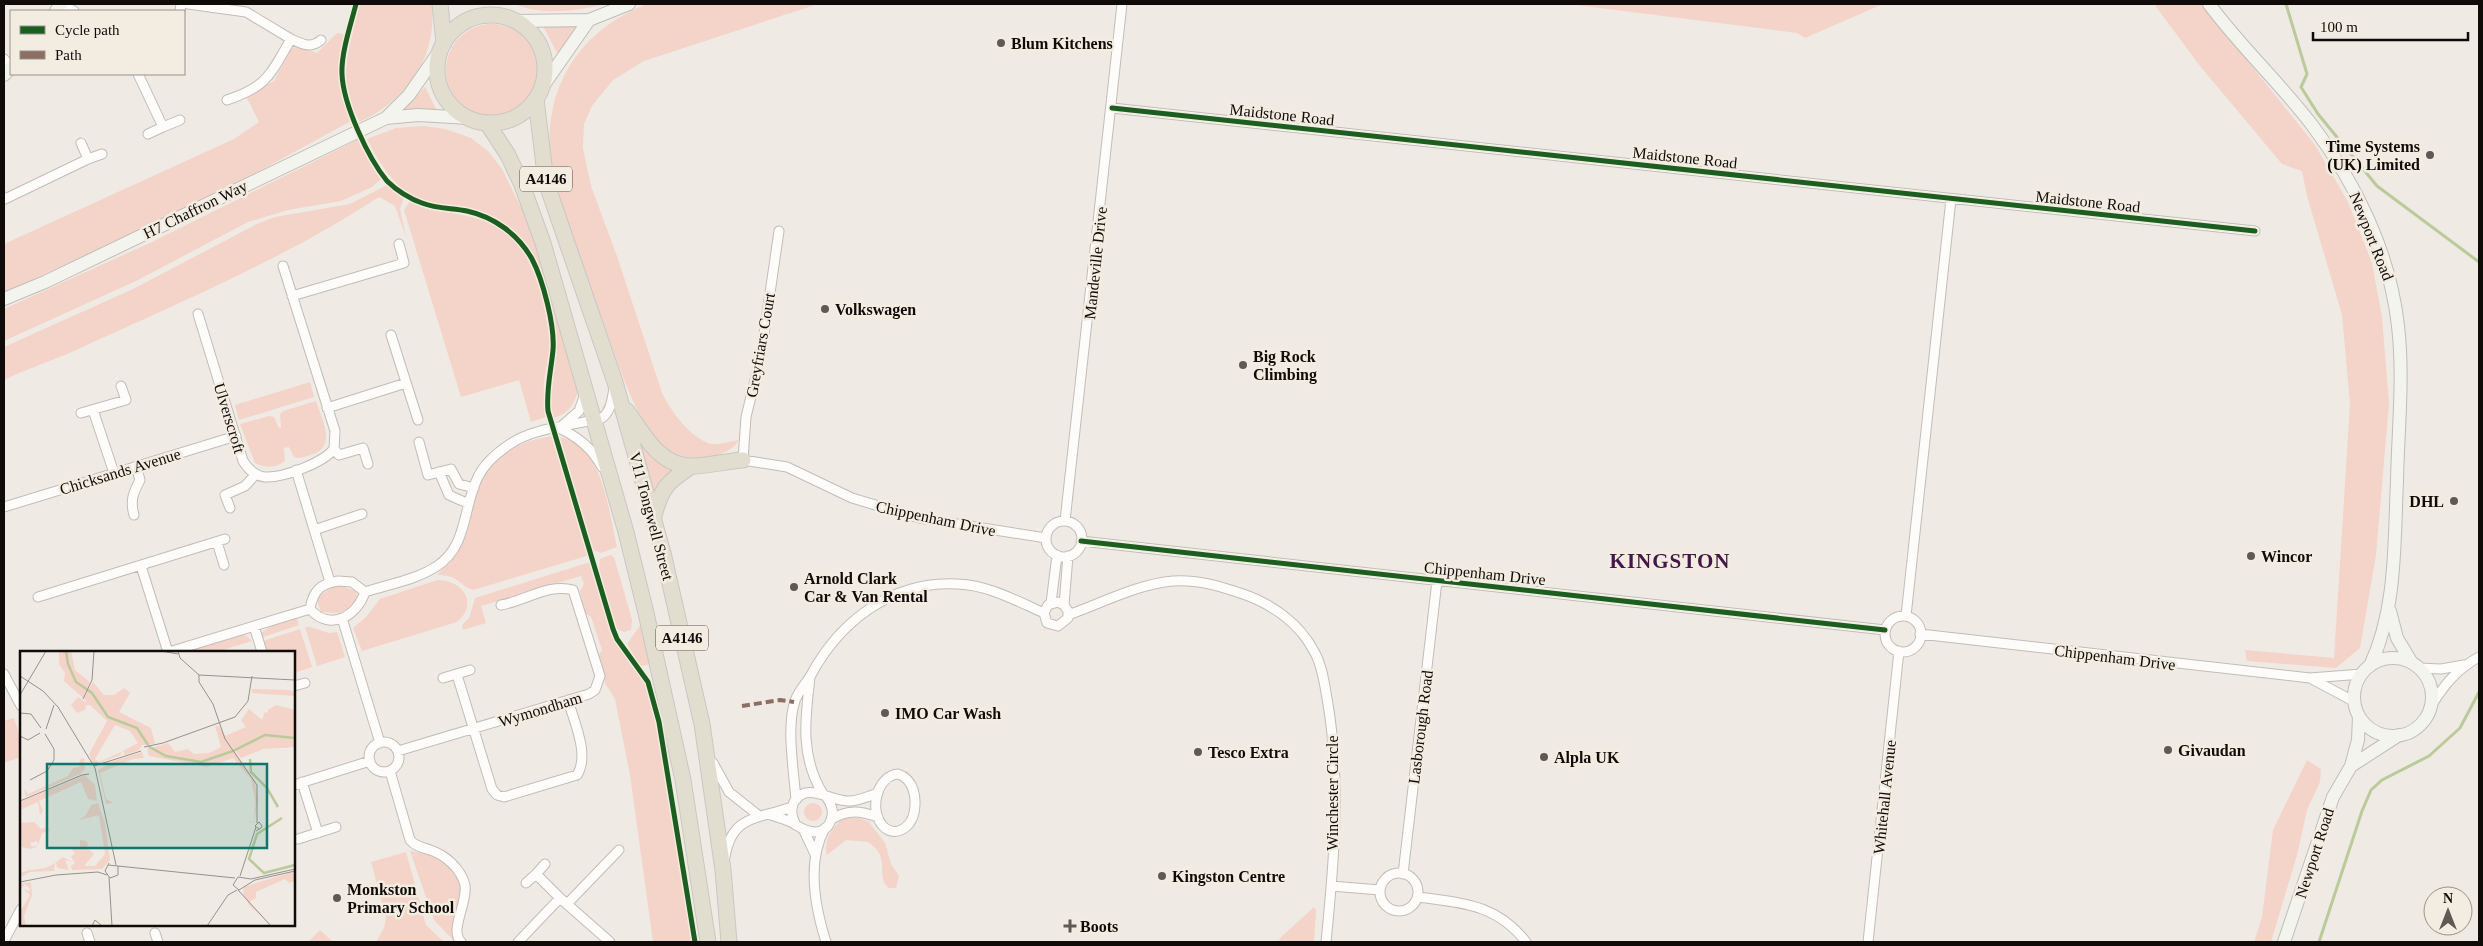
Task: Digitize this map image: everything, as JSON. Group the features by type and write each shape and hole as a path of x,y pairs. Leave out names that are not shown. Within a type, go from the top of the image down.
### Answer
{"highway":[{"path":"440,4 443,46 438,69 442,89 448,101 469,118 487,123 501,122 527,110 540,92"},
{"name":"A4146","path":"496,4 511,19 535,37 541,48 545,60 540,92"},
{"path":"443,46 453,31 464,22 492,15 511,19"},
{"name":"V11 Tongwell Street","path":"540,92 546,182 621,401 663,552 702,724 723,870 729,942"},
{"name":"V11 Tongwell Street","path":"487,123 508,155 522,184 543,243 626,532 683,780 708,942"},
{"path":"621,401 658,453 673,463 692,466 743,460"},
{"path":"654,520 660,494 672,478 692,466"}],"street":[{"path":"61,4 72,10"},
{"path":"188,4 246,12 291,39 307,46 317,44 321,40"},
{"path":"511,19 589,20 629,4"},
{"name":"Mandeville Drive","path":"1065,521 1122,4"},
{"name":"Newport Road","path":"2209,4 2300,111 2333,153 2362,207 2386,264 2393,292 2400,358 2394,559 2389,606 2382,641 2366,670"},
{"path":"540,92 589,20"},
{"path":"227,100 251,92 267,79 291,39"},
{"name":"H7 Chaffron Way","path":"4,299 63,273 386,118 409,95 443,46"},
{"path":"138,75 162,127"},
{"name":"Maidstone Road","path":"1112,108 2255,232"},
{"name":"H7 Chaffron Way","path":"386,118 418,116 469,118"},
{"path":"148,134 180,120"},
{"path":"81,143 88,160"},
{"path":"4,198 102,154"},
{"path":"1906,616 1951,199"},
{"name":"Greyfriars Court","path":"743,460 746,417 761,355 779,231"},
{"path":"292,296 404,263 399,244"},
{"path":"230,508 225,495 245,486 256,474 266,477 296,470 320,462 334,449 335,432 283,266"},
{"name":"Ulverscroft","path":"198,314 243,461 256,474"},
{"path":"391,335 418,420"},
{"path":"310,609 315,615 323,618 342,618 359,608 366,592 408,579 438,565 456,546 478,477 490,460 510,444 532,435 594,420 607,414 615,382"},
{"path":"327,408 406,383"},
{"path":"80,413 126,400 121,386"},
{"path":"559,428 579,410 586,391"},
{"path":"93,410 114,472"},
{"path":"559,428 574,435 587,446 598,460 614,490"},
{"name":"Chicksands Avenue","path":"4,507 236,436"},
{"path":"419,442 428,475 451,468 458,484 474,488"},
{"path":"334,449 340,454 363,448 368,464"},
{"name":"Chippenham Drive","path":"743,460 787,468 852,498 911,516 992,531 1046,538"},
{"path":"134,515 131,504 132,494 140,480 136,466"},
{"path":"296,470 330,582"},
{"path":"439,472 449,494 469,504"},
{"path":"314,530 362,514"},
{"path":"1065,521 1077,526 1082,541 1077,551 1068,556 1057,556 1050,550 1046,538 1051,527 1065,521"},
{"path":"38,597 221,541 224,565"},
{"name":"Chippenham Drive","path":"1082,541 1885,630"},
{"path":"1044,614 1051,603 1057,556"},
{"path":"796,825 793,819 792,720 794,702 827,649 848,624 874,605 907,590 936,584 968,585 1002,595 1044,614 1047,623 1054,626 1064,623 1068,614 1064,605 1068,556"},
{"path":"141,566 169,651"},
{"name":"Winchester Circle","path":"1068,614 1149,586 1173,581 1194,582 1249,596 1276,610 1295,624 1316,653 1325,685 1332,729 1336,789 1326,942"},
{"name":"Lasborough Road","path":"1403,874 1437,581"},
{"path":"310,609 314,592 330,582 352,582 366,592"},
{"name":"Wymondham","path":"398,751 474,730 596,690 600,676 573,590 562,587 516,603 502,605"},
{"path":"1051,603 1058,602 1064,605"},
{"name":"Newport Road","path":"2389,606 2397,638 2415,665"},
{"path":"172,651 310,609"},
{"path":"1906,616 1918,625 1920,634 1914,647 1900,651 1888,644 1885,630 1891,620 1906,616"},
{"path":"342,618 380,743"},
{"path":"254,626 262,651"},
{"name":"Chippenham Drive","path":"1920,634 2310,678 2366,670"},
{"name":"Whitehall Avenue","path":"1868,942 1900,651"},
{"path":"2464,665 2441,669 2415,665 2390,658 2366,670 2355,692 2355,702 2359,716 2366,725 2376,732 2399,735 2420,726 2445,684 2464,665 2479,657"},
{"path":"2415,665 2430,685 2431,706"},
{"path":"443,678 470,670"},
{"path":"4,674 20,702"},
{"path":"457,675 492,789 497,795 504,797 570,779 577,775 582,761 568,700"},
{"path":"810,678 805,720 806,751 816,784 832,808 832,819"},
{"name":"Chippenham Drive","path":"2310,678 2355,702"},
{"path":"295,686 305,683"},
{"name":"Newport Road","path":"2284,942 2333,797 2351,766 2358,740 2359,716"},
{"path":"702,724 714,767 729,792 758,815"},
{"name":"Newport Road","path":"2351,766 2399,735"},
{"path":"380,743 392,745 398,751 399,761 390,771 380,771 370,761 373,748 380,743"},
{"path":"318,833 298,783 370,761"},
{"path":"390,771 410,840 415,846 429,849 448,859 461,875 465,887 464,900 456,933 461,942"},
{"path":"889,775 905,776 914,792 915,804 910,823 897,831 890,831 882,825 878,817 878,793 882,782 889,775"},
{"path":"771,815 794,804 805,793 811,792 836,801 852,801 878,793"},
{"path":"815,854 825,828 832,819 843,812 863,812 878,817"},
{"path":"723,870 731,836 739,826 758,815 771,815 796,825 804,831 815,833 825,828"},
{"path":"298,839 336,827"},
{"path":"804,831 815,854 818,917 826,942"},
{"path":"518,942 619,850"},
{"path":"526,883 544,864"},
{"path":"536,874 610,942"},
{"path":"1403,874 1412,878 1418,886 1418,897 1411,908 1401,912 1394,911 1385,906 1380,890 1386,879 1391,875 1403,874"},
{"path":"1331,886 1380,890"},
{"path":"1418,897 1468,903 1497,914 1515,928 1526,942"},
{"path":"4,941 20,911"},
{"path":"156,933 158,942"}],"shaded area":[{"path":"359,4 432,4 430,42 416,74 392,101 360,122 352,107 346,78 349,49"},
{"path":"515,4 605,4 583,9 548,11 525,8"},
{"path":"647,4 818,4 644,61 613,80 592,106 584,124 583,148 591,186 618,259 662,393 682,423 703,441 714,444 739,440 722,454 705,459 681,459 663,450 654,440 636,407 618,365 561,205 555,186 550,157 550,131 553,106 561,83 572,63 586,45 603,29 624,15"},
{"path":"1568,4 1883,4 1805,38 1797,33"},
{"path":"2154,4 2202,4 2315,145 2348,202 2372,263 2382,317 2389,404 2376,555 2360,648 2336,668 2247,661 2245,650 2334,658 2350,404 2342,315 2307,196 2302,171 2282,164 2200,66"},
{"path":"583,22 558,52 557,53 543,26"},
{"path":"492,24 510,27 525,37 535,52 538,70 535,88 525,103 510,113 492,116 474,113 459,103 449,88 446,70 449,52 459,37 474,27"},
{"path":"337,33 346,35 340,79 343,99 351,121 230,187 130,236 4,292 4,244 234,139 259,122 246,96 274,81 292,48 300,47 317,53"},
{"path":"425,87 437,111 404,110 404,109"},
{"path":"424,126 445,129 471,138 489,152 502,169 534,234 579,388 571,407 559,416 554,418 551,399 556,335 542,276 530,249 508,226 490,216 480,212 427,203 411,196 395,182 367,139 396,128"},
{"path":"361,138 361,144 381,179 372,187 341,201 288,210 248,222 138,280 4,341 4,309 152,242"},
{"path":"387,185 404,197 400,209 406,237 395,206 379,197 306,241 230,280 74,351 4,380 4,347 133,289 257,224 275,217 350,204"},
{"path":"410,201 432,209 487,221 498,226 510,234 528,260 540,291 549,337 544,387 546,417 531,422 519,380 461,397 404,210"},
{"path":"310,382 314,397 239,420 235,405"},
{"path":"316,401 326,432 324,446 319,451 300,458 294,457 289,447 284,448 285,461 282,463 262,466 255,463 240,424 269,416 274,417 279,428 281,428 280,414 283,411"},
{"path":"554,436 590,555 473,590 450,576 437,575 462,544 479,487 492,466 519,445"},
{"path":"557,436 573,441 592,460 604,488 617,547 601,553 593,550"},
{"path":"640,442 675,470 655,492 654,491"},
{"path":"610,555 614,557 632,620 631,630 624,632 617,629 599,570 600,559"},
{"path":"590,562 612,635 645,684 653,711 678,844 692,942 653,942 630,775 615,699 605,683 605,674 599,655 602,650 591,617 585,613 580,591 584,584 581,576 481,606 486,623 463,630 462,625 469,618 475,598"},
{"path":"437,580 454,584 461,588 465,594 467,607 464,615 457,622 362,651 353,628 366,617 380,599"},
{"path":"341,586 356,591 357,599 354,607 338,613 321,612 317,601 319,596 332,588"},
{"path":"297,618 299,625 263,637 261,633 271,626"},
{"path":"643,621 654,664 640,666 627,644"},
{"path":"305,627 329,633 337,632 345,657 317,666"},
{"path":"300,629 312,667 295,673 295,651 267,651 263,641"},
{"path":"244,634 252,641 219,651 188,651"},
{"path":"14,718 20,736 20,757 4,763 4,721"},
{"path":"2307,760 2321,769 2320,782 2307,810 2297,855 2271,942 2254,942 2262,917 2273,830"},
{"path":"813,803 819,806 822,812 819,818 813,821 807,818 804,812 807,806"},
{"path":"844,818 860,818 869,822 885,843 891,864 899,876 896,888 889,888 885,884 880,855 868,842 846,840 827,855 827,839 836,825"},
{"path":"410,851 439,860 455,873 461,892 460,903 452,930 454,941 434,920"},
{"path":"406,852 426,925 444,942 376,942 384,928 386,918 371,862"},
{"path":"1314,907 1316,911 1314,942 1281,942 1279,939"},
{"path":"320,930 333,942 308,942"}],"waterway":[{"path":"2286,4 2307,74 2301,87 2318,114 2377,186 2479,262"},
{"path":"2319,942 2362,811 2371,790 2382,780 2429,756 2460,728 2479,692"}],"marked path":[{"path":"742,706 780,700 794,702"}],"cycle path":[{"path":"356,4 343,57 343,86 358,130 380,171 387,181 403,194 422,203 477,214 496,222 520,242 532,259 540,279 550,316 553,340 548,388 548,411 613,629 617,639 648,682 659,722 695,942"},
{"path":"1112,108 2255,231"},
{"path":"1081,541 1885,630"}],"place":[{"name":"Blum Kitchens","path":"1001,43"},
{"name":"Time Systems (UK) Limited","path":"2430,155"},
{"name":"Volkswagen","path":"825,309"},
{"name":"Big Rock Climbing","path":"1243,365"},
{"name":"DHL","path":"2454,501"},
{"name":"Wincor","path":"2251,556"},
{"name":"Arnold Clark Car & Van Rental","path":"794,587"},
{"name":"IMO Car Wash","path":"885,713"},
{"name":"Givaudan","path":"2168,750"},
{"name":"Tesco Extra","path":"1198,752"},
{"name":"Alpla UK","path":"1544,757"},
{"name":"Kingston Centre","path":"1162,876"},
{"name":"Monkston Primary School","path":"337,898"},
{"name":"Boots","path":"1070,926"}],"district":[{"name":"KINGSTON","path":"1670,561"}]}
